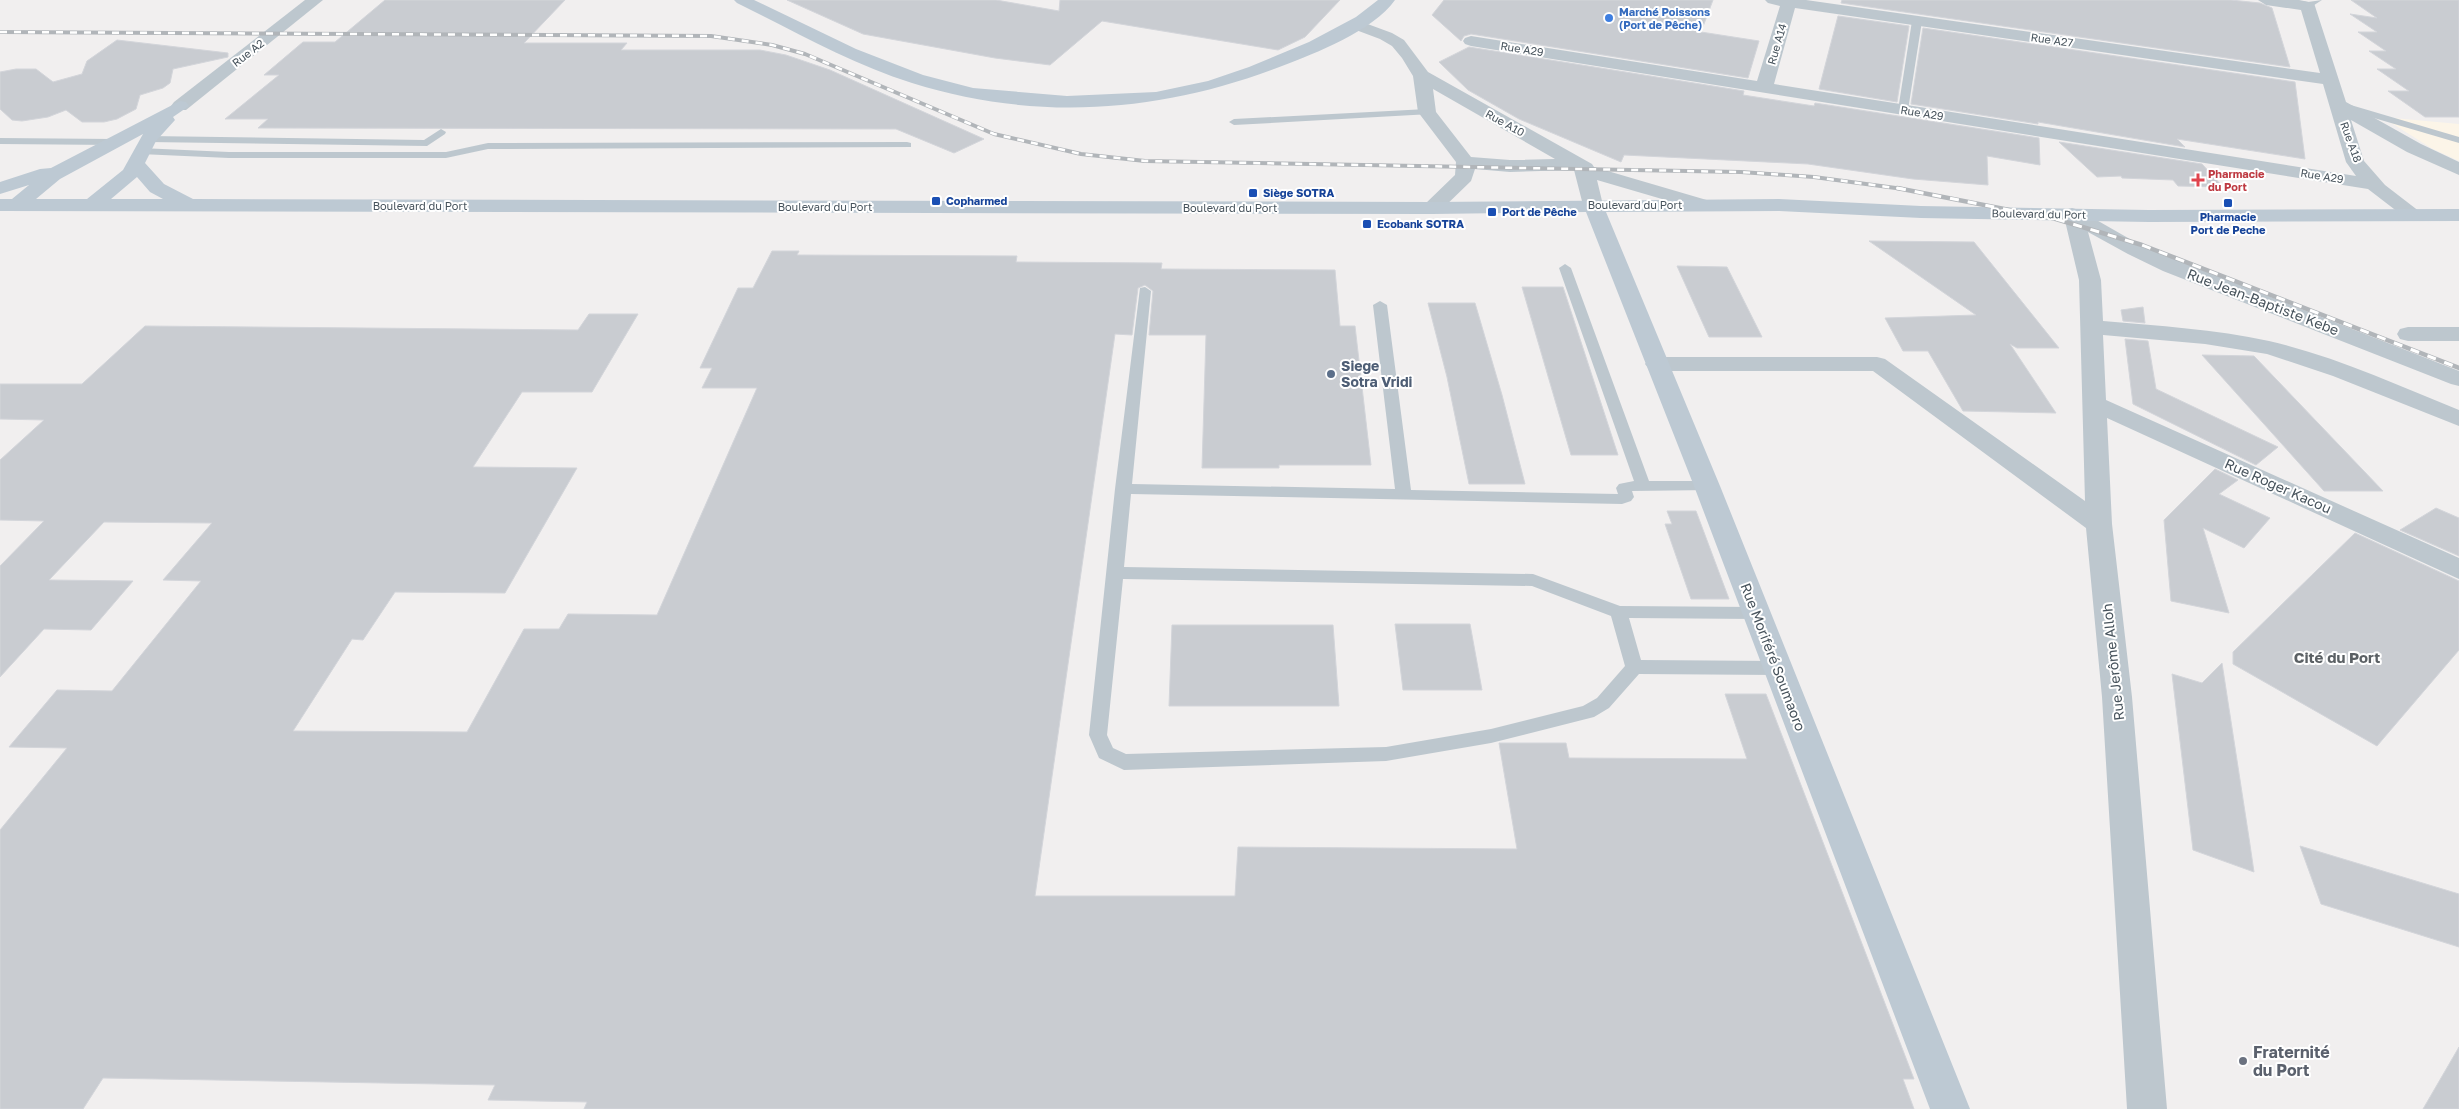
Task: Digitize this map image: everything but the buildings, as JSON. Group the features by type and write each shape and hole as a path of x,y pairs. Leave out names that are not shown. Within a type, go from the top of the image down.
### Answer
{"main road":[{"path":"742,0 880,65 918,79 954,89 1002,96 1051,100 1102,101 1156,97 1203,87 1249,73 1292,56 1354,24 1387,0"},
{"path":"8,205 72,164 180,106"},
{"path":"91,206 121,182 141,151 180,106"},
{"path":"141,151 157,188 190,206"},
{"path":"0,188 72,164"},
{"name":"Boulevard du Port","path":"8,205 1432,208 1703,205 2074,216 2459,215"},
{"name":"Rue Moriféré Soumaoro","path":"1593,206 1707,486 1950,1109"}],"street":[{"name":"Rue A2","path":"180,106 315,0"},
{"path":"2266,0 2308,2"},
{"name":"Rue A27","path":"1784,1 2330,80"},
{"name":"Rue A14","path":"1764,87 1784,1"},
{"name":"Rue A18","path":"2308,2 2355,162 2373,184 2414,215"},
{"name":"Rue A10","path":"1354,24 1386,36 1398,43 1422,76 1582,168 1703,205"},
{"name":"Rue A29","path":"1471,41 2373,184"},
{"name":"Rue A10","path":"1422,76 1427,112 1465,162"},
{"name":"Rue A18","path":"2338,104 2414,148 2459,169"},
{"path":"1432,208 1464,177 1466,171 1465,162 1510,166 1582,168 1593,206"},
{"name":"Rue Jerôme Alloh","path":"2074,216 2090,280 2100,524 2118,697 2147,1109"},
{"name":"Rue Jean-Baptiste Kebe","path":"2074,216 2127,246 2171,266 2459,379"},
{"path":"2093,327 2238,343 2271,349 2316,362 2459,420"},
{"path":"2408,334 2459,334"},
{"path":"1657,364 1876,364 1884,366 2100,524"},
{"name":"Rue Roger Kacou","path":"2096,404 2459,569"}],"lane":[{"path":"1903,110 1918,21"},
{"path":"2338,104 2459,140"},
{"path":"1234,122 1427,112"},
{"path":"141,151 427,143 431,142 441,132"},
{"path":"0,141 114,142"},
{"path":"141,151 229,155 446,155 488,146 907,145"},
{"path":"1565,268 1643,486"},
{"path":"1145,290 1098,735 1106,753 1124,762 1386,754 1490,736 1588,712 1602,703 1634,668 1778,668"},
{"path":"1380,305 1404,496"},
{"path":"1123,489 1622,499 1626,497 1625,487 1707,486"},
{"path":"1116,573 1532,580 1618,612 1756,613"},
{"path":"1618,612 1634,668"}],"shaded area":[{"path":"2382,117 2459,124 2459,161 2431,148"}],"railway":[{"path":"0,32 711,36 772,45 805,54 994,134 1081,154 1145,161 1741,172 1814,177 1900,189"},
{"path":"1900,189 2056,219 2142,245 2459,368"}],"place":[{"name":"Marché Poissons (Port de Pêche)","path":"1609,18"},
{"name":"Pharmacie du Port","path":"2198,180"},
{"name":"Siège SOTRA","path":"1253,193"},
{"name":"Copharmed","path":"936,201"},
{"name":"Pharmacie Port de Peche","path":"2228,203"},
{"name":"Port de Pêche","path":"1492,212"},
{"name":"Ecobank SOTRA","path":"1367,224"},
{"name":"Siege Sotra Vridi","path":"1331,374"},
{"name":"Fraternité du Port","path":"2243,1061"}],"district":[{"name":"Cité du Port","path":"2337,658"}]}
